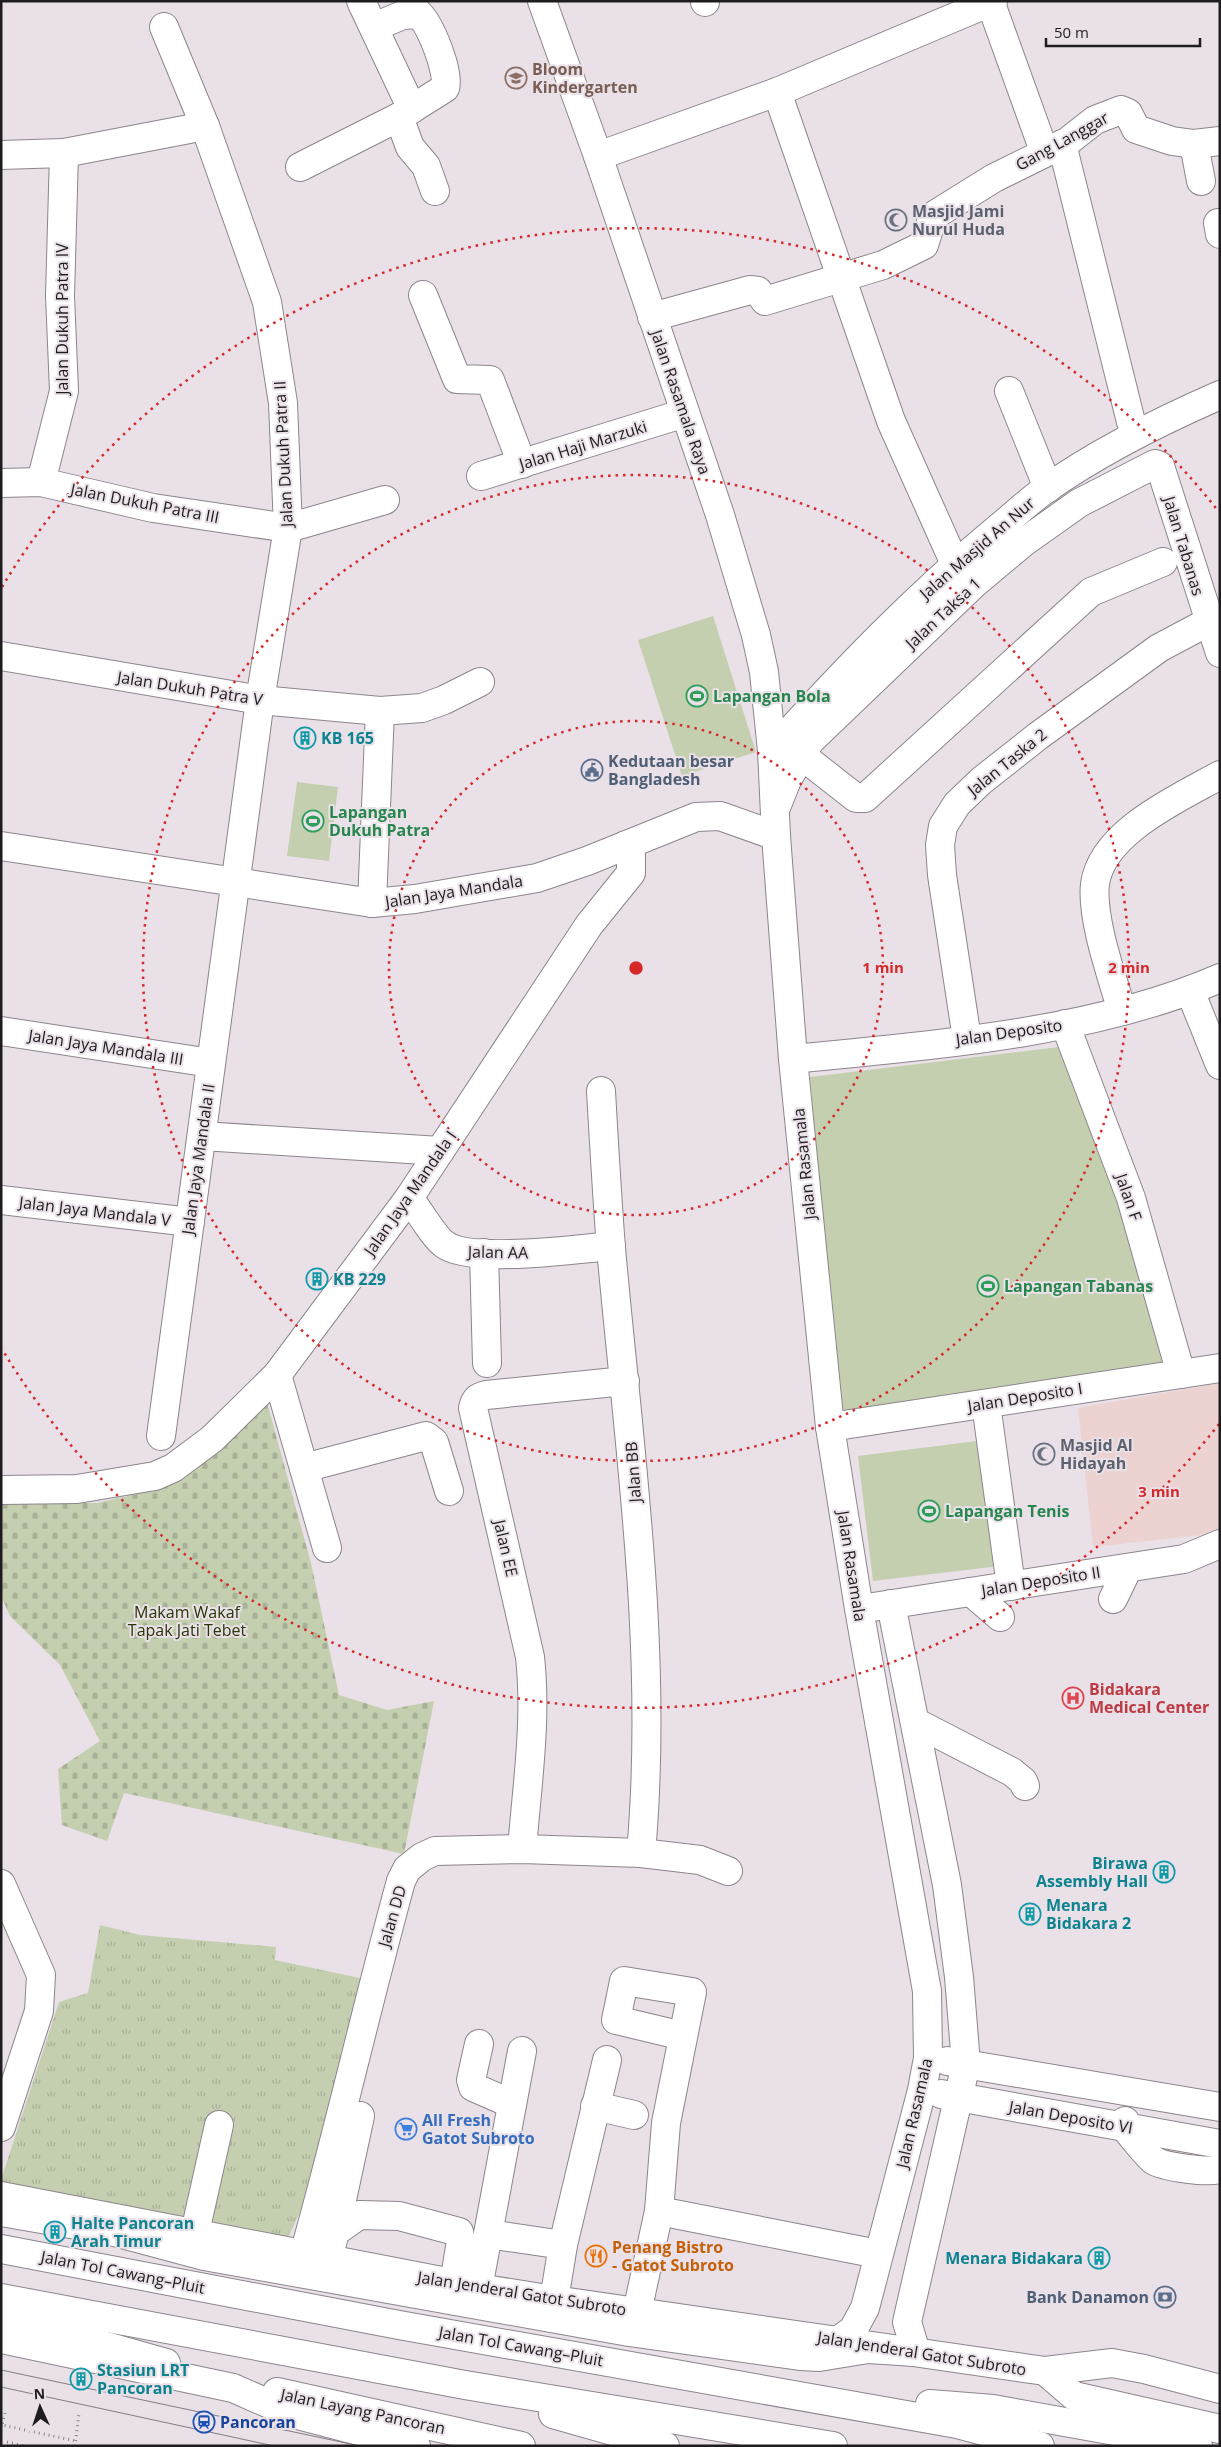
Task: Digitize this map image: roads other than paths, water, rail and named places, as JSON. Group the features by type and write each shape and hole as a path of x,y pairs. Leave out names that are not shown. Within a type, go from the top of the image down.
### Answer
{"main road":[{"path":"361,1 374,27 406,113 410,147 426,166 435,191"},
{"name":"Jalan Rasamala Raya","path":"542,1 598,156 720,515 756,635 764,672 772,751 775,825"},
{"path":"598,156 777,92 991,2 1053,148 1134,434"},
{"path":"300,167 406,113 443,90 446,84 446,74 430,32 419,14 412,13 374,27"},
{"name":"Jalan Dukuh Patra II","path":"164,27 205,126 267,302 283,403 288,528 260,700 236,881"},
{"path":"777,92 891,421 955,564"},
{"name":"Gang Langgar","path":"841,279 883,265 924,245 933,216 994,178 1053,148 1095,120 1121,110 1128,113 1136,129 1172,142 1207,143"},
{"path":"1,155 64,153 205,126"},
{"path":"1201,181 1207,143"},
{"name":"Jalan Dukuh Patra IV","path":"41,482 64,391 60,296 64,153"},
{"path":"652,316 750,290 758,291 765,301 841,279"},
{"path":"423,295 457,379 490,380 522,464"},
{"path":"1009,391 1048,488"},
{"name":"Jalan Masjid An Nur","path":"772,751 846,670 955,564 1048,488 1134,434 1220,395"},
{"name":"Jalan Haji Marzuki","path":"481,476 685,414"},
{"name":"Jalan Taksa 1","path":"775,825 787,780 801,755 834,717 975,583 1024,542 1079,504 1156,464 1160,466"},
{"name":"Jalan Tabanas","path":"1160,466 1208,622 1220,654"},
{"name":"Jalan Dukuh Patra III","path":"1,483 41,482 153,508 288,528"},
{"path":"288,528 385,500"},
{"path":"801,755 856,798 865,798 1091,592 1163,562"},
{"name":"Jalan Taska 2","path":"967,1039 942,875 940,845 943,826 957,804 981,781 1038,736 1159,648 1208,622"},
{"name":"Jalan Dukuh Patra V","path":"1,656 260,700 380,711 422,708 444,700 480,682"},
{"path":"372,903 380,711"},
{"path":"1122,1011 1100,930 1095,885 1099,871 1107,855 1120,839 1155,811 1220,775"},
{"name":"Jalan Jaya Mandala","path":"1,846 372,903 415,900 537,878 696,817 720,816 775,825"},
{"name":"Jalan Rasamala","path":"775,825 793,1058 830,1427 859,1609 927,1991 928,2058 922,2090 865,2308 854,2330 839,2340"},
{"name":"Jalan Jaya Mandala I","path":"1,1490 77,1489 155,1476 173,1468 212,1439 277,1375 410,1198 589,925 631,874 631,855 626,845"},
{"name":"Jalan Jaya Mandala II","path":"161,1436 236,881"},
{"name":"Jalan Deposito","path":"793,1058 967,1039 1065,1024 1122,1011 1190,991 1220,978"},
{"path":"1190,991 1220,1065"},
{"name":"Jalan F","path":"1065,1024 1131,1198 1181,1374"},
{"name":"Jalan Jaya Mandala III","path":"1,1031 211,1064"},
{"name":"Jalan BB","path":"601,1091 611,1246 625,1382 641,1581 646,1672 645,1812 641,1854"},
{"path":"202,1136 440,1151"},
{"name":"Jalan AA","path":"410,1198 443,1244 459,1252 546,1252 611,1246"},
{"name":"Jalan Jaya Mandala V","path":"1,1200 190,1222"},
{"path":"484,1253 488,1363"},
{"name":"Jalan Deposito I","path":"830,1427 1220,1368"},
{"path":"277,1375 327,1548"},
{"name":"Jalan EE","path":"522,1850 533,1720 533,1687 530,1657 516,1589 473,1408 474,1402 478,1397 486,1395 625,1382"},
{"path":"986,1404 1011,1586"},
{"path":"304,1468 426,1436 434,1442 449,1491"},
{"name":"Jalan Deposito II","path":"859,1609 1184,1559 1220,1544"},
{"path":"1113,1599 1128,1568"},
{"path":"971,1592 1000,1617"},
{"name":"Jalan Rasamala","path":"891,1604 947,1885 959,1977 966,2064 907,2322 916,2352"},
{"path":"915,1722 1012,1772 1025,1786"},
{"name":"Jalan DD","path":"316,2257 370,1993 401,1881 407,1869 422,1857 435,1851 522,1850 641,1854 700,1860 728,1871"},
{"path":"1,1884 41,1975 42,1994 39,2011 1,2127"},
{"path":"637,2312 659,2211 666,2123 683,2036"},
{"path":"479,2044 471,2084 476,2089 512,2104"},
{"path":"466,2285 488,2234 522,2051"},
{"path":"928,2058 1220,2107"},
{"path":"554,2300 563,2245 607,2060"},
{"name":"Jalan Deposito VI","path":"922,2090 1220,2144"},
{"path":"1132,2092 1124,2127 1153,2160 1200,2170 1220,2170"},
{"path":"335,2232 362,2102"},
{"path":"595,2106 634,2115"},
{"path":"196,2232 219,2125"},
{"name":"Jalan Jenderal Gatot Subroto","path":"1,2196 196,2232 316,2257 554,2300 1045,2371 1112,2363 1144,2369 1220,2389"},
{"path":"659,2211 878,2254"},
{"path":"1,2212 111,2231 204,2256 629,2332 800,2356 819,2357 868,2349 916,2352"},
{"path":"316,2257 335,2232 359,2215 399,2216 460,2234 466,2285"},
{"path":"488,2234 563,2245"},
{"name":"Jalan Tol Cawang–Pluit","path":"1,2249 390,2323 797,2394 956,2424 1040,2446"},
{"path":"1,2298 465,2385 833,2446"},
{"name":"Jalan Rasamala","path":"865,2308 866,2344"},
{"path":"1,2324 81,2339 145,2356 233,2388 290,2413 416,2446"},
{"path":"1,2339 233,2388"},
{"name":"Jalan Jenderal Gatot Subroto","path":"1045,2371 1074,2396 1220,2429"},
{"path":"465,2385 592,2426 665,2446"},
{"name":"Jalan Layang Pancoran","path":"233,2388 280,2393 521,2446"},
{"path":"797,2394 993,2409 1198,2446"}],"tram line":[{"path":"1,2370 360,2446"},
{"path":"1,2387 274,2446"}],"place":[{"name":"Bloom Kindergarten","path":"516,78"},
{"name":"Masjid Jami Nurul Huda","path":"896,220"},
{"name":"Lapangan Bola","path":"697,696"},
{"name":"KB 165","path":"305,738"},
{"name":"Kedutaan besar Bangladesh","path":"592,770"},
{"name":"Lapangan Dukuh Patra","path":"313,821"},
{"name":"KB 229","path":"317,1279"},
{"name":"Lapangan Tabanas","path":"988,1286"},
{"name":"Masjid Al Hidayah","path":"1044,1454"},
{"name":"Lapangan Tenis","path":"929,1511"},
{"name":"Bidakara Medical Center","path":"1073,1698"},
{"name":"Birawa Assembly Hall","path":"1164,1872"},
{"name":"Menara Bidakara 2","path":"1030,1914"},
{"name":"All Fresh Gatot Subroto","path":"406,2129"},
{"name":"Halte Pancoran Arah Timur","path":"55,2232"},
{"name":"Penang Bistro - Gatot Subroto","path":"596,2256"},
{"name":"Menara Bidakara","path":"1099,2258"},
{"name":"Bank Danamon","path":"1165,2297"},
{"name":"Stasiun LRT Pancoran","path":"81,2379"},
{"name":"Pancoran","path":"204,2422"}],"park label":[{"name":"Makam Wakaf Tapak Jati Tebet","path":"187,1621"}]}
